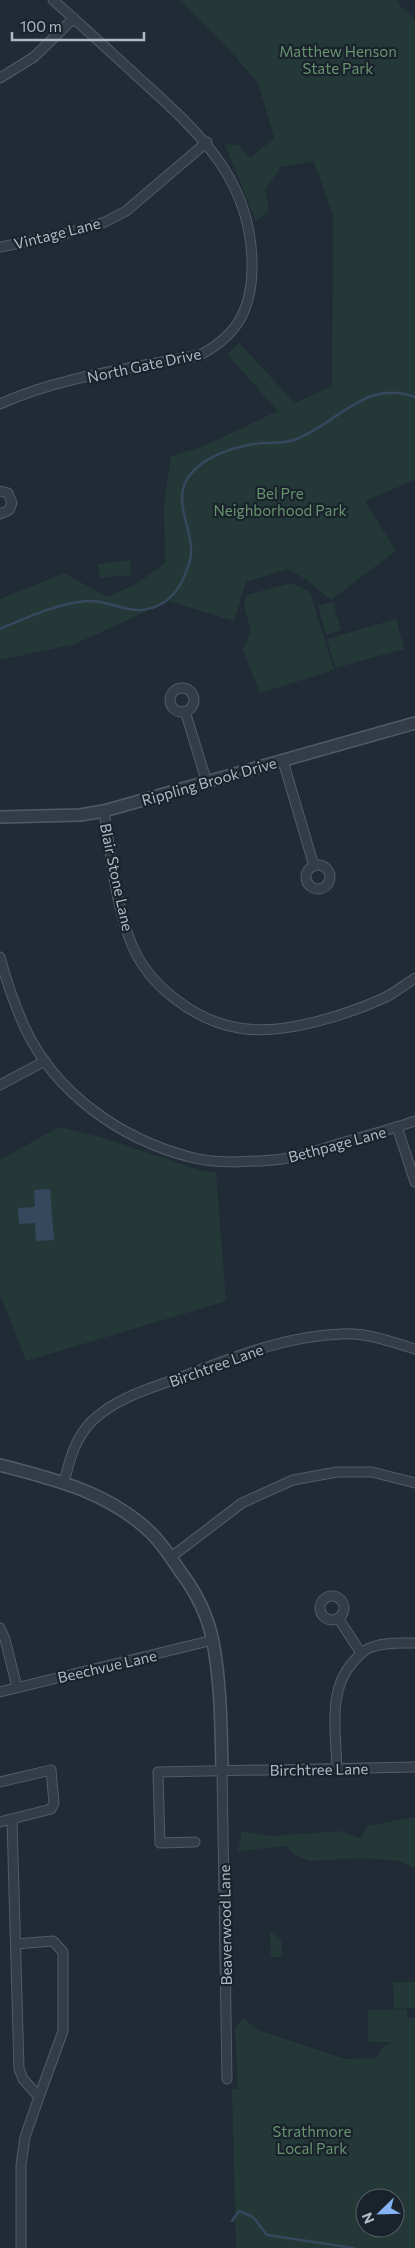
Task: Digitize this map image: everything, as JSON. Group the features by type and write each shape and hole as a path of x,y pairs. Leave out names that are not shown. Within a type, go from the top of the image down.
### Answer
{"street":[{"name":"North Gate Drive","path":"0,404 31,391 58,383 200,355 216,346 229,335 242,317 248,302 252,282 252,253 245,211 232,180 206,142 181,116 53,0"},
{"path":"0,78 34,57 74,18"},
{"name":"Vintage Lane","path":"0,247 61,235 105,222 126,211 206,142"},
{"path":"0,491 8,493 12,503 9,510 0,514"},
{"path":"185,711 207,783"},
{"name":"Rippling Brook Drive","path":"0,817 80,815 104,811 415,723"},
{"path":"283,761 314,866"},
{"name":"Blair Stone Lane","path":"104,811 121,909 132,945 157,985 189,1010 214,1022 240,1029 269,1030 302,1024 343,1012 387,996 415,978"},
{"name":"Bethpage Lane","path":"0,957 1,967 25,1028 45,1061 73,1093 107,1121 148,1144 191,1157 229,1161 274,1160 302,1155 415,1121"},
{"path":"0,1085 45,1061"},
{"path":"397,1127 415,1182"},
{"name":"Birchtree Lane","path":"64,1482 73,1449 81,1434 92,1421 110,1406 137,1393 258,1349 302,1337 343,1333 367,1336 415,1349"},
{"name":"Beaverwood Lane","path":"0,1465 64,1482 98,1496 121,1509 151,1533 171,1557 197,1595 213,1640 218,1676 222,1770 227,2079"},
{"path":"171,1557 242,1503 293,1480 337,1472 372,1472 415,1482"},
{"path":"338,1618 361,1653"},
{"path":"0,1628 5,1639 17,1688"},
{"name":"Beechvue Lane","path":"0,1692 213,1640"},
{"path":"337,1769 335,1714 337,1690 345,1670 361,1653 371,1647 415,1642"},
{"name":"Birchtree Lane","path":"222,1770 415,1767"},
{"path":"0,1782 51,1770 54,1794 54,1803 51,1809 0,1822"},
{"path":"195,1842 160,1843 158,1772 222,1770"},
{"path":"12,1820 20,2069 23,2078 39,2097"},
{"path":"16,1944 53,1941 63,1952 63,2031 25,2137 21,2164 21,2248"}],"green space":[{"path":"179,0 398,0 399,5 415,19 415,480 365,501 396,551 331,600 307,580 288,569 246,582 234,621 169,601 75,644 0,660 0,599 64,573 107,597 136,584 165,563 164,505 171,456 204,446 278,411 227,354 239,343 295,403 332,386 333,216 314,161 281,167 265,189 269,211 256,221 225,144 238,145 250,158 274,138 258,83 226,46"},
{"path":"130,560 131,575 100,578 98,564"},
{"path":"292,583 310,592 334,670 260,693 243,649 251,632 244,605 246,595"},
{"path":"333,602 341,630 326,635 318,606"},
{"path":"396,619 404,649 335,668 327,639"},
{"path":"59,1127 107,1139 199,1170 216,1173 226,1301 26,1361 0,1294 0,1160"},
{"path":"415,1818 415,1868 399,1861 361,1858 310,1861 295,1855 286,1846 238,1851 242,1831 272,1836 339,1831 360,1838 368,1826"},
{"path":"270,1930 281,1940 282,1957 271,1957"},
{"path":"393,1982 415,1982 415,2008 394,2009"},
{"name":"Strathmore Local Park","path":"368,2010 407,2010 407,2018 415,2018 415,2248 236,2248 232,2089 238,2089 235,2028 243,2018 258,2030 345,2059 376,2058 382,2048 393,2042 368,2042"}],"water":[{"path":"50,1189 54,1240 36,1241 35,1223 19,1224 18,1208 35,1207 34,1190"}],"waterway":[{"path":"0,629 42,612 86,601 96,601 133,610 152,608 163,603 178,588 189,562 191,552 190,539 182,506 183,489 192,472 200,465 230,450 262,443 285,442 299,438 367,398 382,394 398,393 415,397"},
{"path":"232,2221 239,2211 253,2217 267,2235 354,2248"}],"park label":[{"name":"Matthew Henson State Park","path":"338,60"},
{"name":"Bel Pre Neighborhood Park","path":"280,502"}]}
